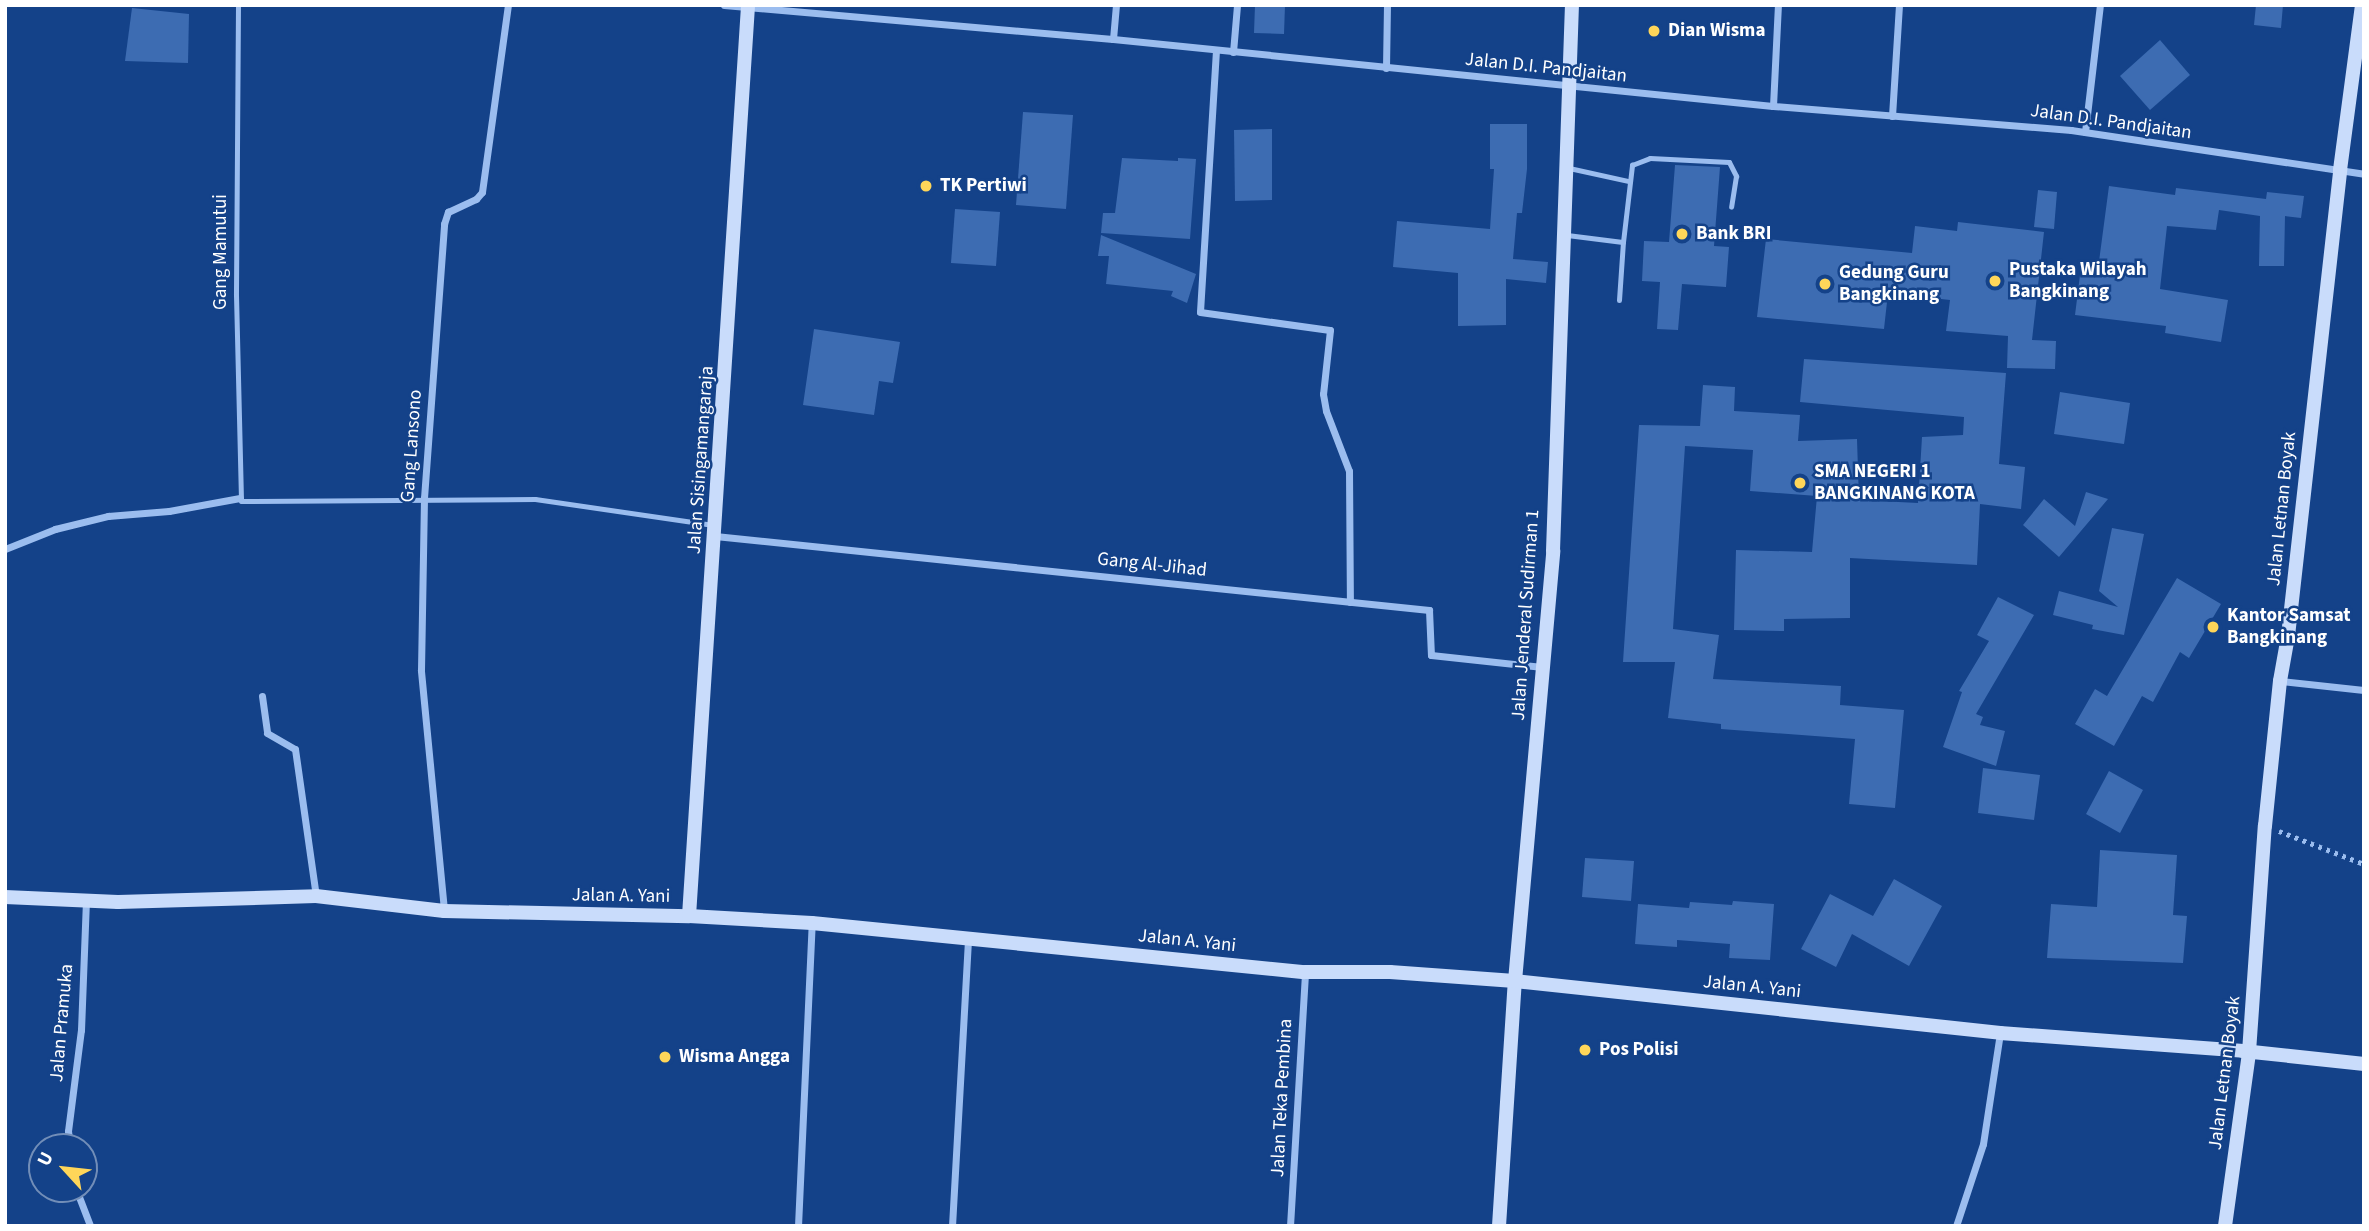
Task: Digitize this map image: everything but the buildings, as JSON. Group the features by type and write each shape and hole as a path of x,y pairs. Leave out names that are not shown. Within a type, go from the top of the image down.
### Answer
{"street":[{"name":"Gang Lansono","path":"444,911 421,670 424,498 444,224 448,212 476,199 482,192 508,5"},
{"name":"Jalan D.I. Pandjaitan","path":"724,5 1114,39 1773,106 2085,132 2364,174"},
{"path":"1114,39 1116,5"},
{"path":"1233,52 1237,5"},
{"path":"1386,68 1387,5"},
{"name":"Jalan Jenderal Sudirman 1","path":"1499,1226 1514,981 1553,551 1572,5"},
{"path":"1773,106 1777,5"},
{"path":"1892,116 1899,5"},
{"path":"2085,132 2100,5"},
{"name":"Jalan Letnan Boyak","path":"2225,1226 2249,1052 2265,826 2280,681 2288,636 2340,172 2362,5"},
{"name":"Jalan Sisingamangaraja","path":"689,916 748,7"},
{"path":"1216,50 1200,312 1330,330 1323,394 1326,411 1349,471 1350,602"},
{"path":"5,549 55,529 108,516 169,511 240,498"},
{"name":"Gang Al-Jihad","path":"716,531 1429,610 1431,655 1542,667"},
{"path":"2280,681 2364,690"},
{"path":"262,696 267,733 295,749 316,896"},
{"name":"Jalan A. Yani","path":"5,897 86,901 316,896 444,911 689,916 812,923 1305,972 1390,972 1514,981 2000,1034 2249,1052 2364,1064"},
{"name":"Jalan Pramuka","path":"68,1133 80,1030 86,901"},
{"path":"798,1226 812,923"},
{"path":"952,1226 968,938"},
{"name":"Jalan Teka Pembina","path":"1290,1226 1305,972"},
{"path":"1956,1226 1983,1144 2000,1034"},
{"path":"81,1203 90,1226"}],"lane":[{"name":"Gang Mamutui","path":"238,5 236,295 240,498"},
{"path":"1619,300 1623,242 1627,228 1628,181 1632,165 1650,158 1729,162 1736,176 1731,207"},
{"path":"1567,167 1628,181"},
{"path":"1564,234 1623,242"},
{"path":"240,498 241,501 534,499 716,531"}],"path":[{"path":"2265,826 2364,864"}],"place":[{"name":"Dian Wisma","path":"1654,31"},
{"name":"TK Pertiwi","path":"926,186"},
{"name":"Bank BRI","path":"1682,234"},
{"name":"Pustaka Wilayah Bangkinang","path":"1995,281"},
{"name":"Gedung Guru Bangkinang","path":"1825,284"},
{"name":"SMA NEGERI 1 BANGKINANG KOTA","path":"1800,483"},
{"name":"Kantor Samsat Bangkinang","path":"2213,627"},
{"name":"Pos Polisi","path":"1585,1050"},
{"name":"Wisma Angga","path":"665,1057"}]}
